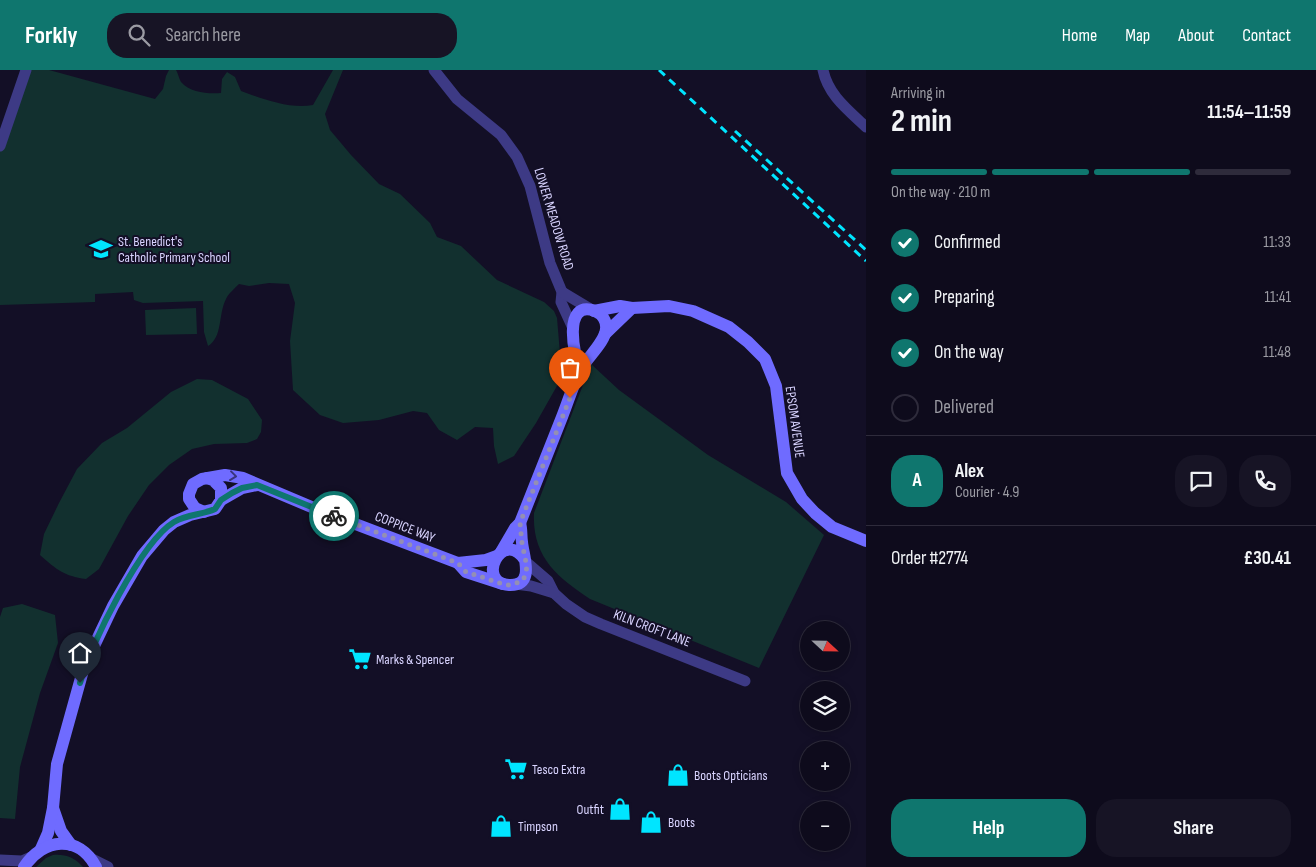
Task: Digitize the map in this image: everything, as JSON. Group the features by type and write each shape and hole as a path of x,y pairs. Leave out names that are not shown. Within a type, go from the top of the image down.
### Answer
{"street":[{"path":"0,146 26,70"},
{"name":"LOWER MEADOW ROAD","path":"434,70 457,99 501,135 517,157 530,186 550,264 562,292 562,302 572,330 576,361 580,370"},
{"path":"823,70 825,80 834,96 866,127"},
{"name":"LOWER MEADOW ROAD","path":"562,292 593,311"},
{"name":"EPSOM AVENUE","path":"593,311 620,306 632,308 669,306 693,311 729,327 748,342 765,359 776,386 787,473 798,493 815,513 832,527 866,541"},
{"path":"520,523 527,567 524,578 509,584 495,576 492,566 514,528 520,523 580,370 603,336 606,323 603,318 593,311 587,310 575,317 572,330 579,342 589,345 594,344 603,336 632,308"},
{"name":"COPPICE WAY","path":"207,478 225,475 243,478 458,563 466,572 509,584"},
{"path":"174,522 189,494 192,484 197,480 207,478 213,480 221,488 221,500"},
{"path":"32,858 48,833 53,808 57,764 84,667 113,606 142,556 164,530 174,522 190,515 215,509 221,500 242,488 257,485"},
{"path":"189,494 189,499 194,508 204,512"},
{"path":"499,554 507,550 518,552 526,561"},
{"name":"COPPICE WAY","path":"458,563 486,560 499,554"},
{"name":"KILN CROFT LANE","path":"526,561 548,581 554,593"},
{"name":"KILN CROFT LANE","path":"509,584 531,586 554,593 579,612 601,624 744,681"},
{"path":"53,808 61,831 71,845"},
{"path":"3,867 0,862 22,861 32,858 58,844 71,845 86,853 94,863 108,867"}],"green space":[{"path":"26,70 49,70 155,99 163,89 169,70 176,70 181,82 185,86 200,92 211,93 221,93 222,79 227,72 235,77 241,91 276,102 304,106 313,105 333,70 343,70 325,114 330,130 351,155 379,184 400,194 430,223 437,237 461,246 497,280 544,302 554,311 557,318 562,377 536,423 514,456 498,464 493,428 475,427 457,440 439,430 427,413 413,411 379,420 343,423 320,415 293,390 290,341 295,303 289,284 269,283 249,286 239,284 226,299 216,337 208,346 204,332 203,301 143,303 134,300 133,292 95,294 95,302 0,305 0,146"},
{"path":"196,308 197,334 146,335 145,310"},
{"path":"591,364 619,390 708,455 786,502 824,535 759,668 590,599 557,574 542,554 534,528 534,513"},
{"path":"197,379 212,380 248,399 262,420 261,432 257,439 247,443 214,444 192,449 169,465 149,485 128,516 99,569 86,579 61,572 51,565 40,555 44,534 77,469 102,443 127,428 171,392"},
{"path":"22,604 55,615 58,643 40,693 20,767 15,819 0,818 0,617 3,608"},
{"path":"53,855 69,857 83,867 36,867 46,858"}],"railway":[{"path":"659,70 866,261"},
{"path":"735,131 866,250"}],"way so far":[{"path":"334,516 458,563 466,572 503,584 509,585 520,582 524,578 527,567 520,523 570,398"}],"place":[{"name":"St. Benedict's Catholic Primary School","path":"101,249"},
{"name":"Marks & Spencer","path":"360,659"},
{"name":"Tesco Extra","path":"516,769"},
{"name":"Boots Opticians","path":"678,775"},
{"name":"Outfit","path":"620,809"},
{"name":"Boots","path":"651,822"},
{"name":"Timpson","path":"501,826"}],"route":[{"path":"80,683 84,667 122,590 142,556 164,530 174,522 190,515 215,509 221,500 232,493 242,488 257,485 334,516"}]}
